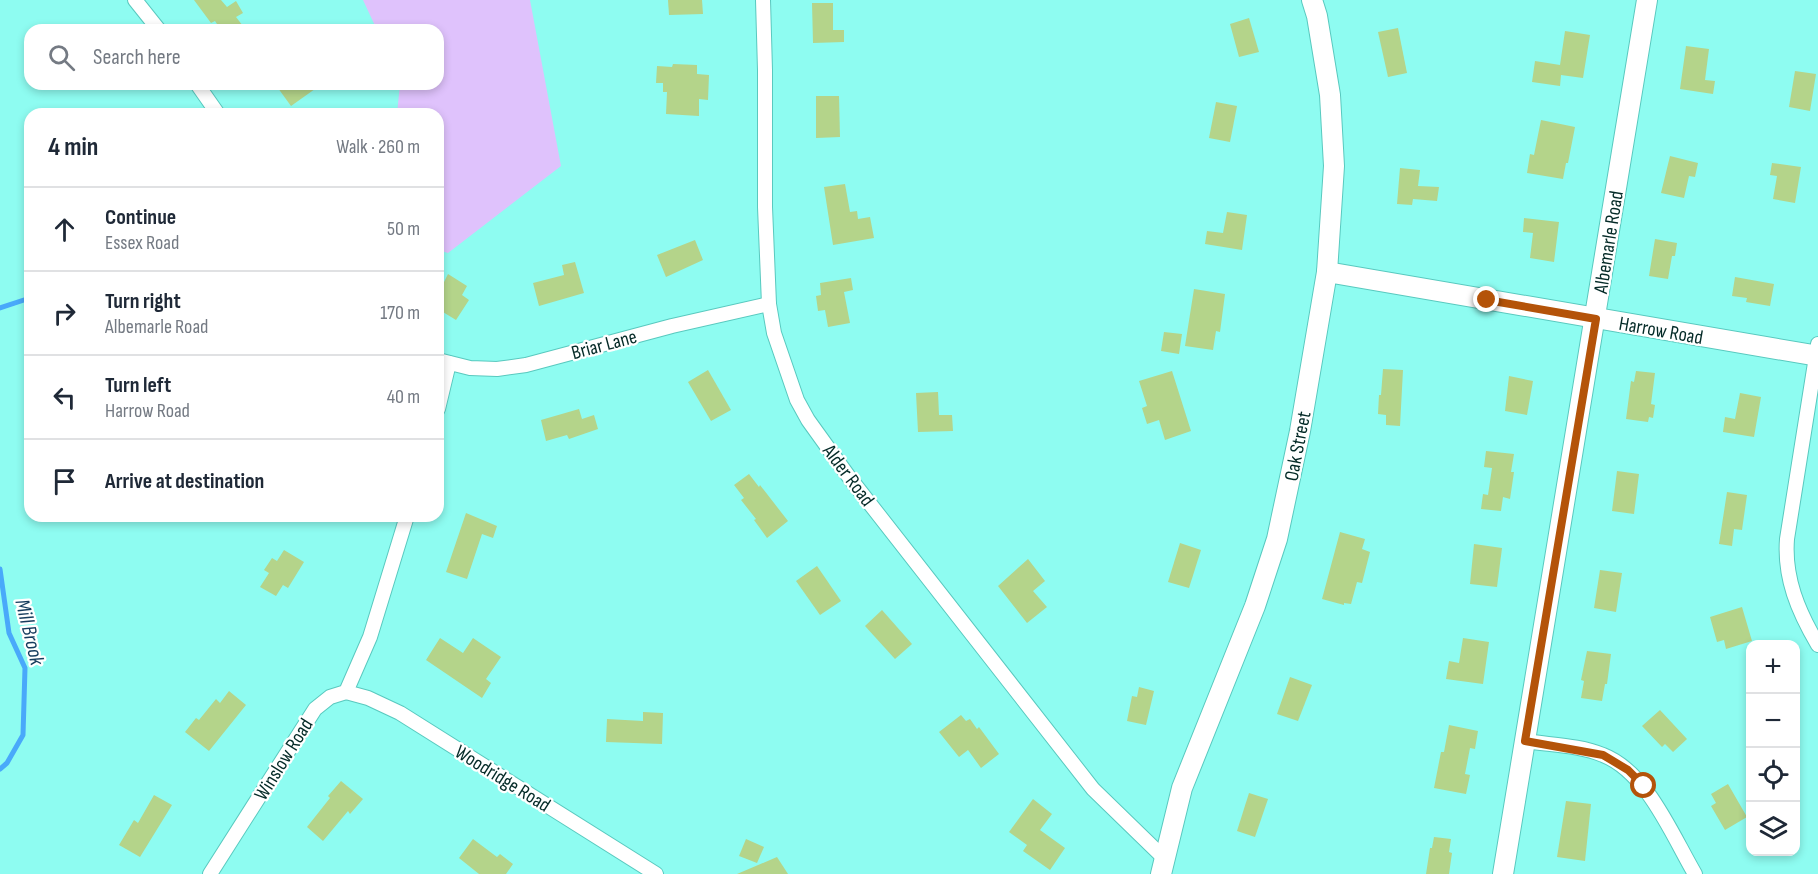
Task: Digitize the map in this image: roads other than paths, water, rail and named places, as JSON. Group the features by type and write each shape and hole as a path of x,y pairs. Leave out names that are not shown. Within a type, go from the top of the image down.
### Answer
{"street":[{"path":"135,0 154,24"},
{"name":"Alder Road","path":"763,0 765,207 769,304 782,361 797,400 814,429 856,486 1093,789 1162,866"},
{"name":"Oak Street","path":"1162,866 1182,789 1255,606 1277,539 1300,431 1327,272 1332,211 1333,142 1330,95 1317,16 1312,0"},
{"name":"Albemarle Road","path":"1503,874 1647,0"},
{"path":"201,90 214,108"},
{"name":"Harrow Road","path":"1327,272 1596,319 1817,352"},
{"name":"Briar Lane","path":"444,362 470,368 497,369 526,365 672,326 769,304"},
{"path":"1817,352 1787,538 1786,559 1790,584 1798,607 1818,645"},
{"path":"346,692 370,637 405,522"},
{"name":"Winslow Road","path":"210,874 315,709 330,698 346,692"},
{"name":"Woodridge Road","path":"346,692 368,698 400,713 656,874"},
{"path":"1525,741 1603,755 1628,770 1644,786 1695,874"}],"waterway":[{"path":"0,308 24,300"},
{"name":"Mill Brook","path":"0,569 9,633 25,668 23,735 7,763 0,769"}]}
